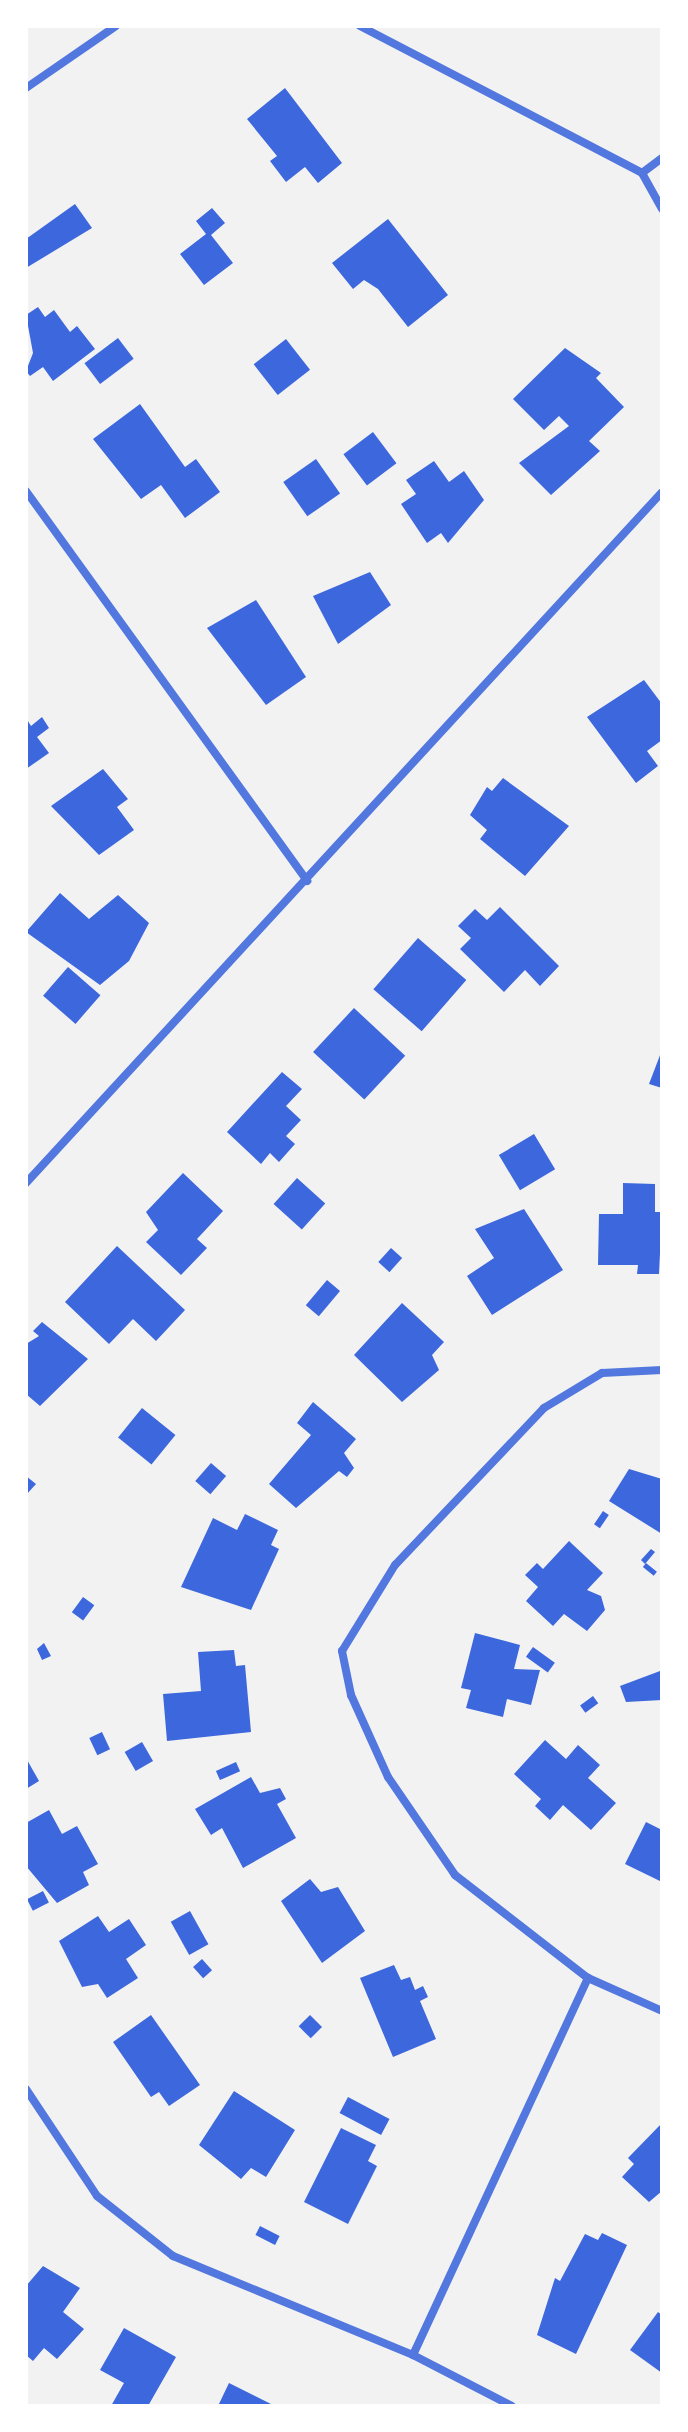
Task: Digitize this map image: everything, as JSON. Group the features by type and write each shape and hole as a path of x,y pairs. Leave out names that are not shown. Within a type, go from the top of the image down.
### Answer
{"street":[{"path":"26,88 116,26"},
{"path":"360,26 642,173 662,209"},
{"path":"642,173 662,158"},
{"path":"26,491 307,881"},
{"path":"26,1183 662,492"},
{"path":"662,1370 602,1373 544,1408 395,1565 342,1651 351,1695 388,1777 455,1875 588,1978 662,2011"},
{"path":"413,2355 588,1978"},
{"path":"26,2089 97,2196 173,2256 413,2355 512,2406"}],"building":[{"path":"285,88 342,163 318,183 305,167 286,182 270,161 277,156 247,119"},
{"path":"75,204 92,228 26,268 26,239"},
{"path":"212,208 225,223 211,235 233,263 204,285 180,254 206,234 196,221"},
{"path":"388,219 448,295 408,327 378,289 364,280 353,289 332,263"},
{"path":"38,307 45,317 54,310 70,332 77,326 95,349 53,381 43,367 30,376 26,371 33,353 26,315"},
{"path":"118,338 134,359 100,384 84,363"},
{"path":"286,339 310,370 278,395 254,364"},
{"path":"565,348 601,373 596,378 624,407 589,441 600,451 551,495 519,463 569,426 559,416 544,430 513,399"},
{"path":"140,404 185,467 196,459 220,492 185,518 161,485 141,499 93,439"},
{"path":"373,432 396,463 367,485 343,454"},
{"path":"316,459 340,493 307,516 283,482"},
{"path":"434,461 449,482 464,471 484,500 448,543 441,533 427,543 401,504 416,494 406,480"},
{"path":"370,572 391,605 338,644 313,596"},
{"path":"256,600 306,677 266,705 207,628"},
{"path":"644,680 662,704 662,740 647,751 658,766 636,783 587,717"},
{"path":"42,717 49,728 37,737 49,753 26,769 26,718 31,726"},
{"path":"103,769 128,799 117,807 134,830 99,855 51,806"},
{"path":"503,778 569,826 525,876 480,839 487,830 470,815 487,787 492,791"},
{"path":"60,893 89,919 118,895 149,923 129,961 100,985 26,932"},
{"path":"500,907 559,966 540,986 525,970 504,992 460,949 471,938 458,926 475,909 487,920"},
{"path":"418,938 466,980 422,1031 373,989"},
{"path":"68,967 100,995 76,1024 43,996"},
{"path":"354,1008 405,1056 364,1100 313,1052"},
{"path":"662,1050 662,1088 649,1084"},
{"path":"282,1072 302,1089 286,1106 301,1120 286,1136 295,1144 279,1162 270,1153 261,1164 227,1132"},
{"path":"534,1134 555,1169 520,1190 499,1155"},
{"path":"183,1173 223,1211 197,1239 207,1248 181,1275 146,1242 158,1230 146,1212"},
{"path":"297,1178 325,1203 302,1229 274,1204"},
{"path":"623,1183 655,1184 655,1212 662,1212 659,1274 637,1274 638,1265 598,1265 599,1214 623,1214"},
{"path":"524,1209 563,1270 492,1315 467,1276 494,1258 475,1229"},
{"path":"117,1246 185,1310 156,1341 133,1319 109,1344 65,1302"},
{"path":"391,1248 402,1258 389,1272 378,1262"},
{"path":"327,1280 340,1291 319,1316 306,1305"},
{"path":"402,1303 444,1342 432,1355 439,1370 402,1402 354,1355"},
{"path":"42,1322 88,1359 40,1406 26,1394 26,1344 39,1336 33,1331"},
{"path":"313,1402 356,1439 344,1453 354,1468 347,1477 339,1471 296,1508 269,1484 311,1435 297,1423"},
{"path":"142,1408 175,1435 152,1465 118,1438"},
{"path":"211,1463 226,1476 210,1494 195,1481"},
{"path":"629,1469 662,1479 662,1534 609,1501"},
{"path":"26,1476 36,1484 26,1495"},
{"path":"603,1511 609,1515 600,1528 594,1524"},
{"path":"245,1514 278,1530 271,1545 279,1549 251,1610 181,1587 213,1518 237,1530"},
{"path":"569,1541 603,1573 587,1590 601,1596 605,1610 587,1631 564,1614 553,1626 526,1601 538,1587 525,1575 537,1563 543,1569"},
{"path":"651,1549 655,1552 645,1564 641,1560"},
{"path":"646,1563 657,1572 654,1576 643,1567"},
{"path":"83,1597 94,1605 83,1621 72,1612"},
{"path":"475,1633 520,1645 514,1669 540,1670 531,1705 507,1699 503,1717 466,1708 471,1690 461,1688"},
{"path":"44,1643 51,1656 42,1660 37,1649"},
{"path":"533,1647 555,1663 548,1673 526,1657"},
{"path":"234,1650 236,1666 245,1665 251,1732 167,1741 163,1694 201,1691 198,1652"},
{"path":"660,1671 662,1700 626,1702 620,1686"},
{"path":"593,1696 598,1703 585,1713 580,1705"},
{"path":"102,1732 110,1749 97,1755 89,1738"},
{"path":"545,1740 566,1759 578,1745 600,1765 588,1778 616,1803 591,1830 563,1805 550,1820 535,1806 541,1799 514,1774"},
{"path":"142,1742 153,1761 136,1771 125,1752"},
{"path":"26,1758 39,1781 26,1789"},
{"path":"236,1762 240,1771 220,1780 216,1771"},
{"path":"251,1777 260,1793 280,1788 286,1799 277,1804 296,1838 243,1868 222,1828 211,1835 195,1809"},
{"path":"49,1810 62,1834 77,1826 98,1864 83,1872 89,1885 57,1903 26,1866 26,1823"},
{"path":"646,1822 662,1830 662,1882 625,1864"},
{"path":"310,1879 321,1892 338,1887 365,1931 322,1963 281,1901"},
{"path":"43,1891 49,1903 33,1911 27,1899"},
{"path":"190,1911 208,1944 189,1955 171,1922"},
{"path":"98,1916 109,1932 129,1919 146,1945 126,1959 138,1978 107,1998 98,1984 82,1987 59,1941"},
{"path":"202,1959 212,1970 203,1978 193,1967"},
{"path":"394,1965 401,1980 410,1977 415,1990 423,1986 428,1997 420,2001 436,2039 393,2057 360,1978"},
{"path":"151,2015 200,2085 169,2106 159,2092 151,2097 113,2042"},
{"path":"310,2015 322,2027 311,2038 299,2026"},
{"path":"234,2091 295,2130 266,2177 251,2168 241,2179 199,2145"},
{"path":"348,2097 389,2119 381,2135 340,2113"},
{"path":"662,2123 662,2191 649,2202 622,2177 634,2164 628,2158"},
{"path":"341,2128 376,2145 368,2161 377,2166 348,2224 304,2202"},
{"path":"260,2226 280,2236 275,2245 255,2235"},
{"path":"602,2233 627,2245 576,2354 537,2335 555,2278 560,2281 585,2234 598,2240"},
{"path":"43,2266 80,2288 63,2312 84,2329 57,2359 44,2348 33,2361 26,2355 26,2286"},
{"path":"658,2312 662,2315 662,2373 630,2350"},
{"path":"124,2328 176,2357 148,2406 111,2406 124,2383 100,2370"},
{"path":"229,2383 275,2406 218,2406"}]}
